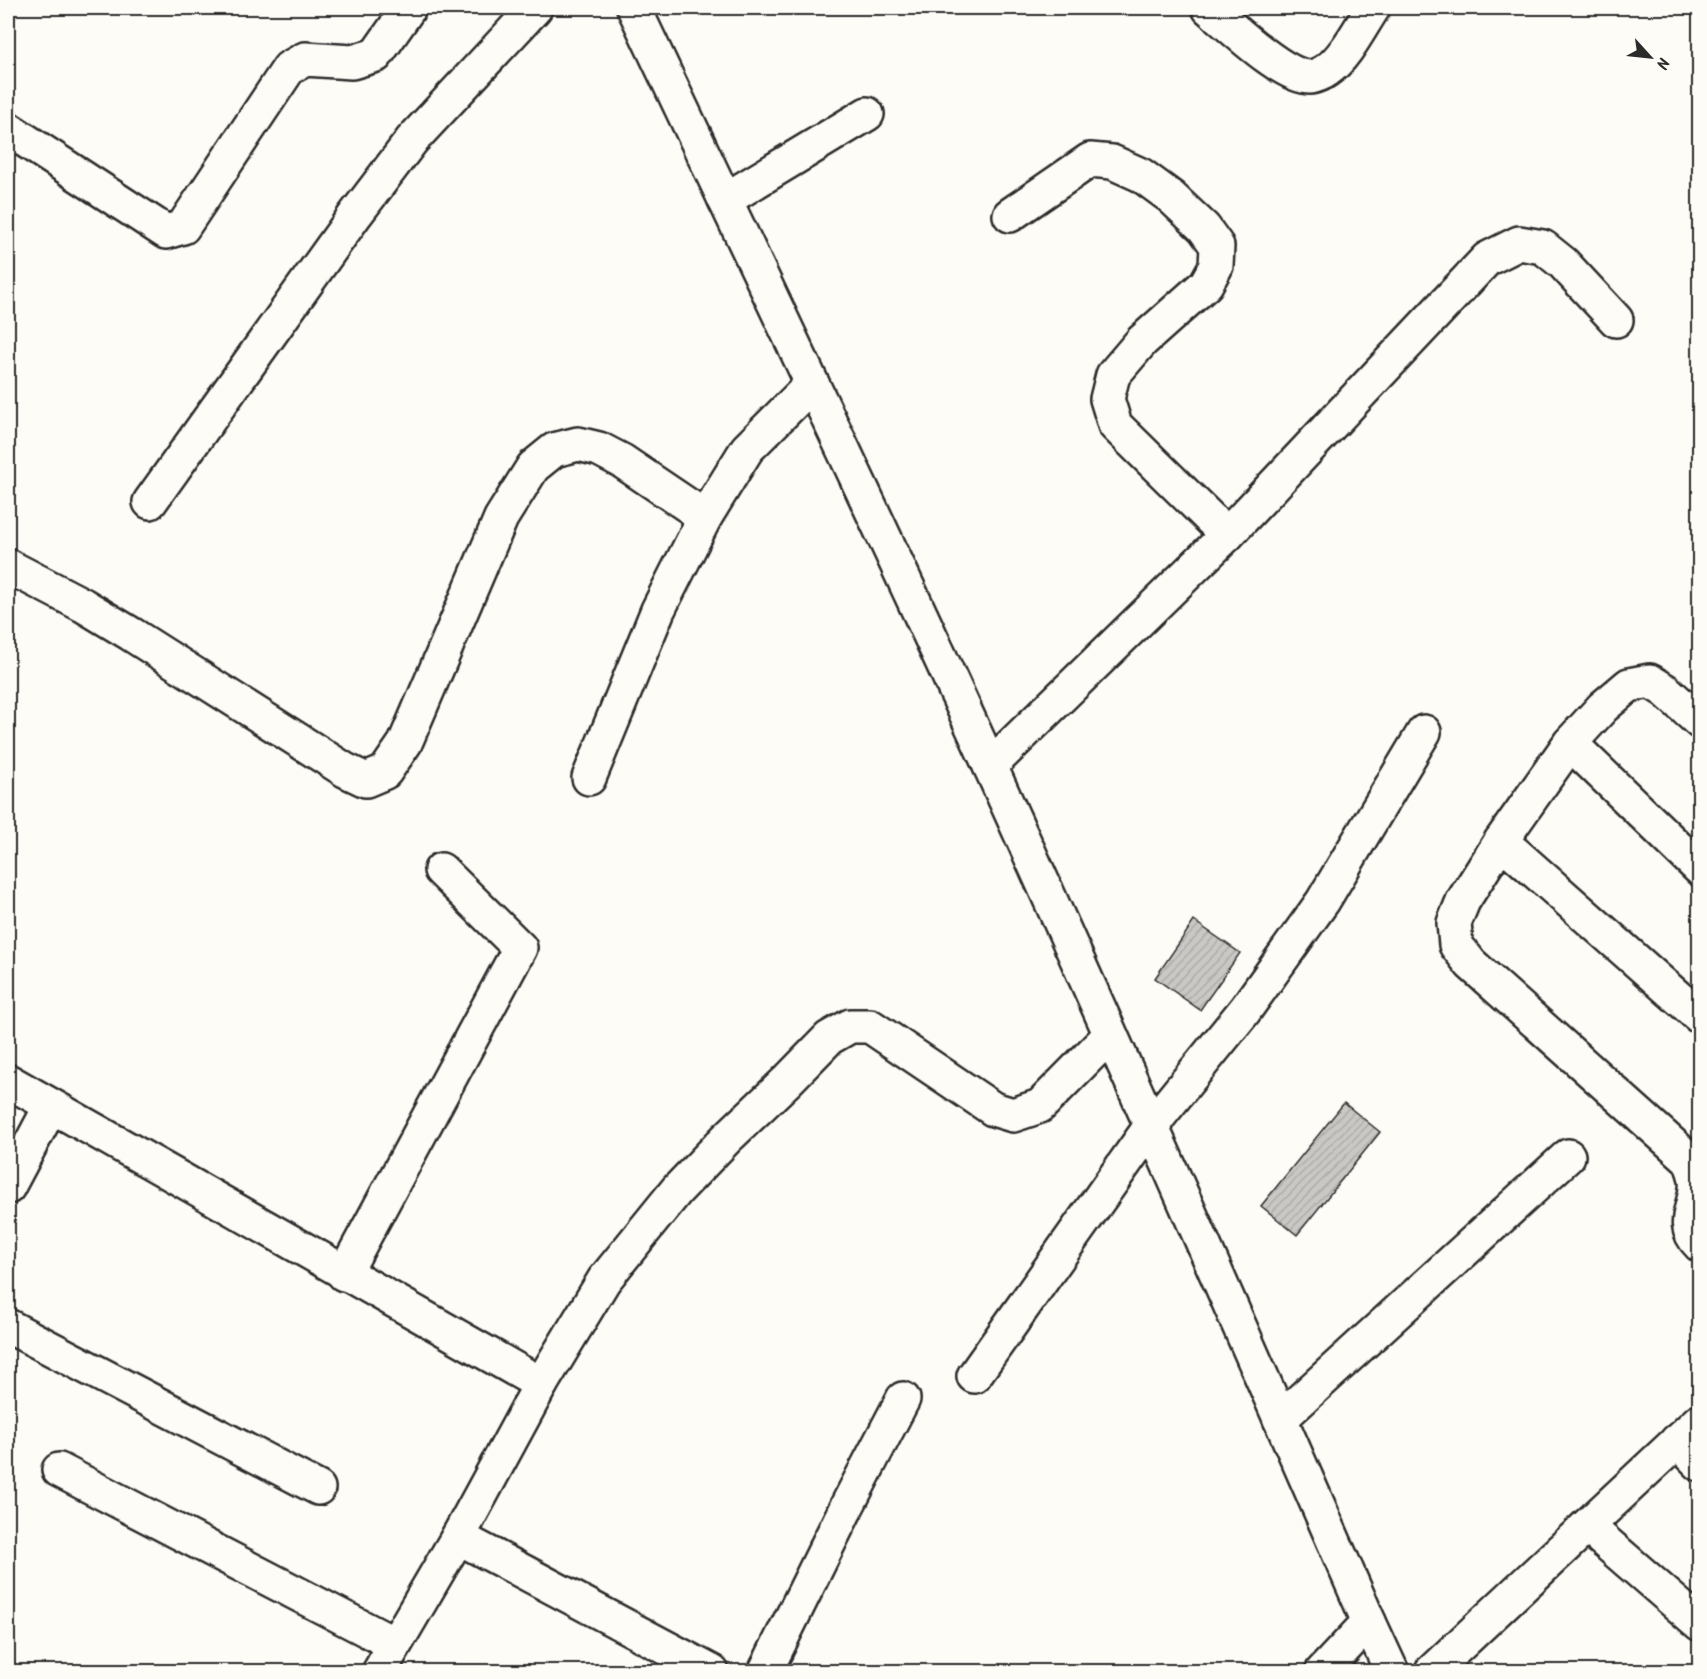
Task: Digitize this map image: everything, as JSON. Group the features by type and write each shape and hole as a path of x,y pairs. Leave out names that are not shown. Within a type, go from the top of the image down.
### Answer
{"street":[{"path":"8,129 166,232 183,227 289,68 305,59 352,62 376,55 409,8"},
{"path":"150,502 355,215 412,140 536,8"},
{"path":"634,8 990,766 1392,1671"},
{"path":"1209,8 1254,47 1291,73 1311,77 1328,70 1344,52 1373,8"},
{"path":"725,200 867,114"},
{"path":"1010,215 1090,160 1112,162 1141,175 1156,186 1204,228 1211,237 1217,246 1216,266 1206,284 1142,341 1113,375 1107,399 1115,424 1227,535"},
{"path":"990,766 1227,535 1487,259 1519,243 1543,247 1563,263 1616,320"},
{"path":"589,777 658,610 705,517 747,449 812,384"},
{"path":"8,566 83,605 345,770 366,780 385,772 405,743 501,518 533,467 554,450 578,444 599,449 622,461 705,517"},
{"path":"1700,722 1666,691 1650,681 1629,685 1603,706 1570,743 1501,841 1463,901 1454,923 1456,945 1471,964 1690,1160 1696,1181 1689,1223 1691,1237 1700,1245"},
{"path":"974,1377 1151,1126 1245,1010 1323,901 1424,732"},
{"path":"1570,743 1700,869"},
{"path":"1501,841 1700,1017"},
{"path":"344,1274 519,948 441,870"},
{"path":"59,1470 386,1658 458,1537 541,1384 604,1281 677,1190 829,1038 850,1026 870,1026 993,1109 1013,1115 1040,1106 1110,1035"},
{"path":"8,1081 541,1384"},
{"path":"8,1187 51,1106"},
{"path":"1280,1419 1568,1156"},
{"path":"8,1326 318,1488"},
{"path":"765,1671 903,1399"},
{"path":"1431,1671 1587,1526 1692,1442"},
{"path":"1587,1526 1700,1624"},
{"path":"458,1537 712,1671"},
{"path":"1322,1671 1369,1622"}],"building":[{"path":"1194,921 1240,953 1200,1010 1155,978"},
{"path":"1344,1103 1380,1132 1297,1235 1261,1206"}]}
